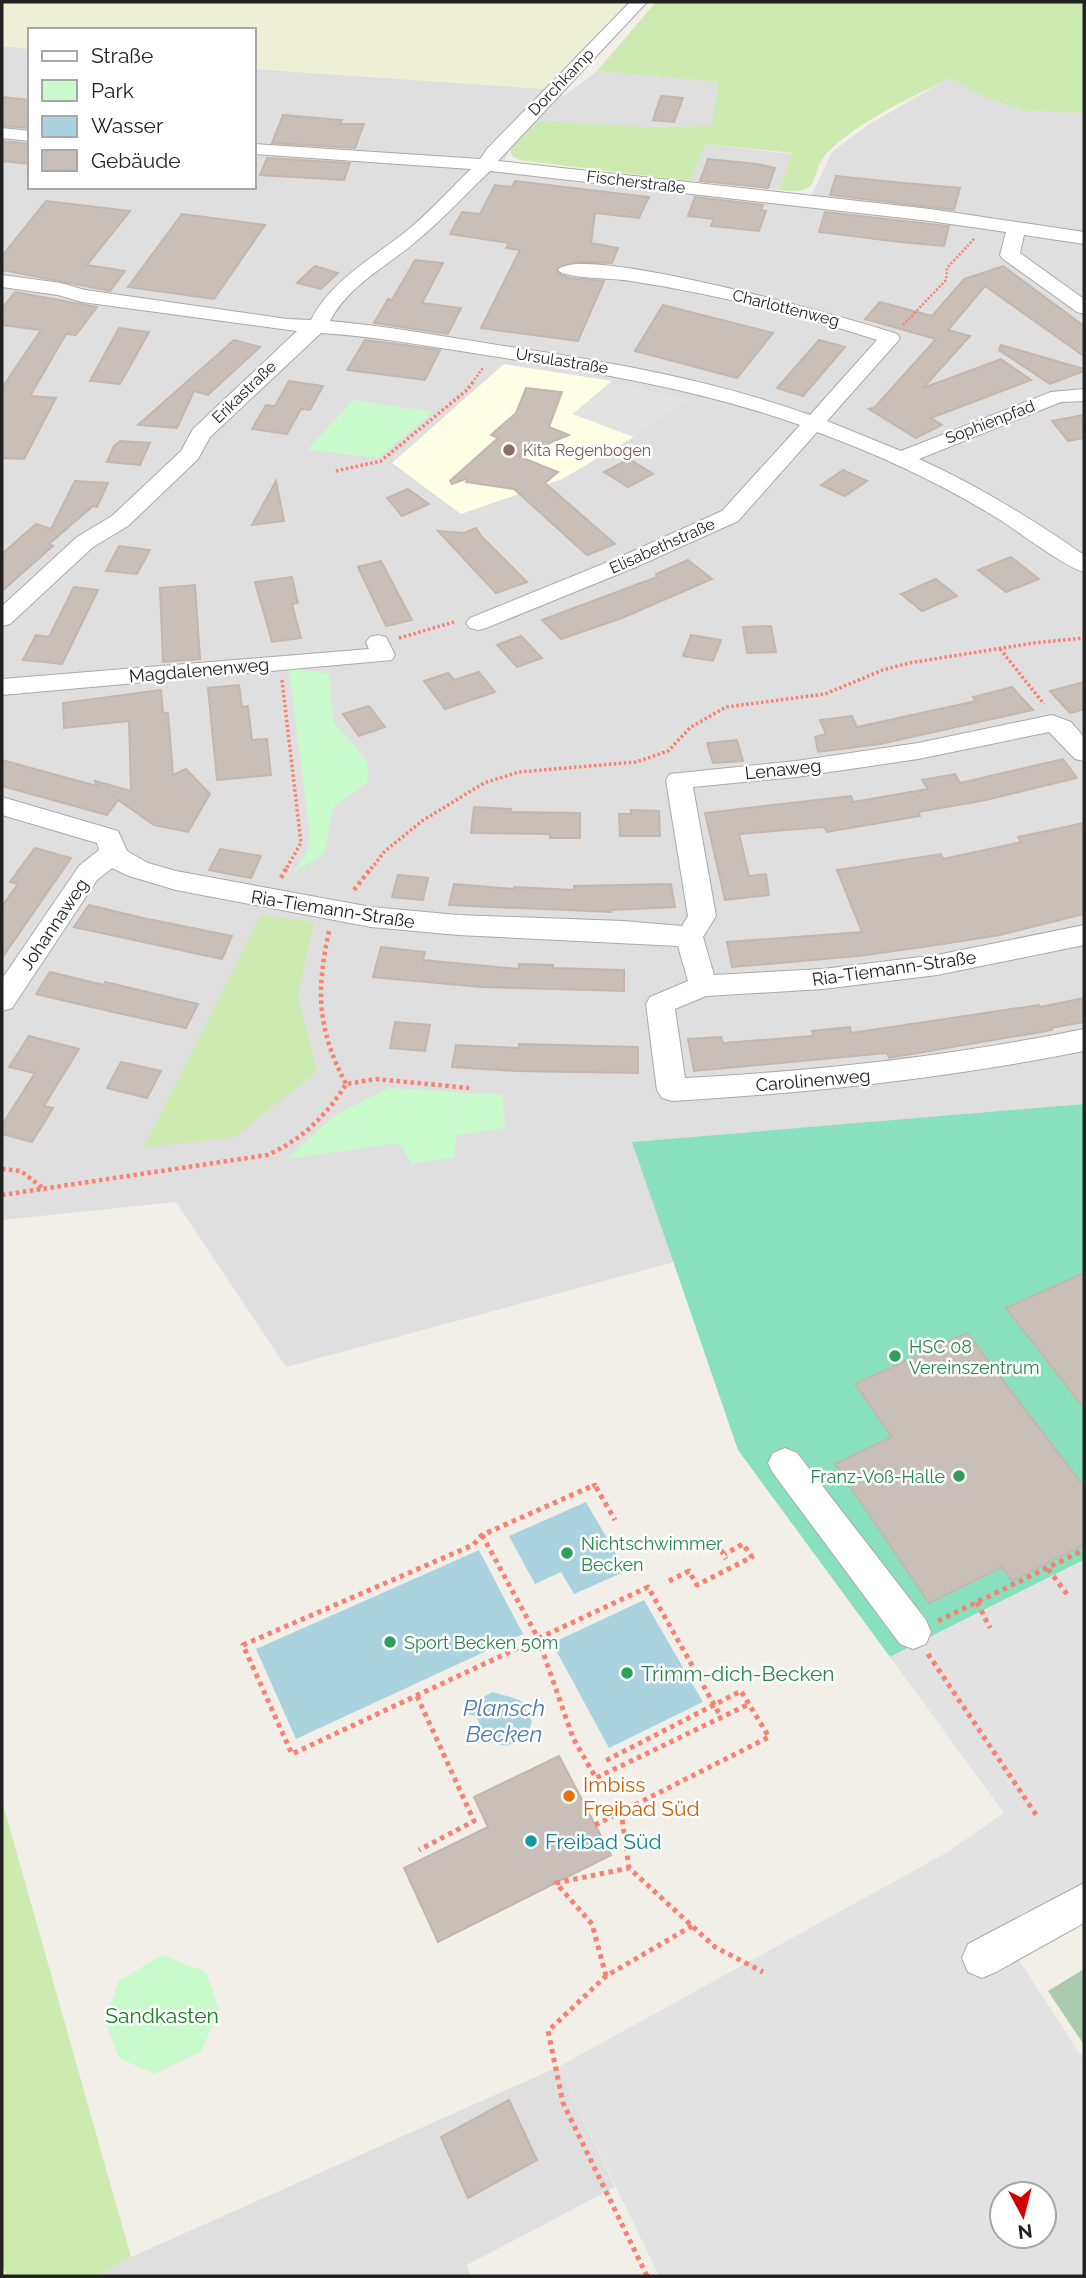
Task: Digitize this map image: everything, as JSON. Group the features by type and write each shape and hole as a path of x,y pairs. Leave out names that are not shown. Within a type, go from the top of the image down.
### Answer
{"street":[{"name":"Dorchkamp","path":"486,165 493,153 639,2"},
{"path":"2,133 28,136"},
{"name":"Fischerstraße","path":"256,149 486,165 848,205 1084,239"},
{"name":"Erikastraße","path":"2,619 85,542 120,521 190,454 201,434 302,337 318,326 330,302 377,261 412,236 486,165"},
{"path":"1016,229 1010,255 1084,308"},
{"name":"Charlottenweg","path":"568,270 596,270 720,292 848,324 890,338"},
{"name":"Ursulastraße","path":"2,281 61,289 82,296 573,362 736,398 814,422 901,460 1000,511 1084,565"},
{"path":"814,422 890,338"},
{"name":"Sophienpfad","path":"901,460 919,450 1058,396 1082,395"},
{"name":"Elisabethstraße","path":"478,623 639,557 730,516 814,422"},
{"path":"1060,548 1084,538"},
{"name":"Magdalenenweg","path":"2,687 383,655 378,642"},
{"path":"1052,723 1062,728 1084,753"},
{"name":"Lenaweg","path":"689,937 702,916 679,780 796,769 905,753 1052,723"},
{"name":"Ria-Tiemann-Straße","path":"2,806 109,837 113,853 122,862 164,878 268,900 426,923 601,929 689,937"},
{"name":"Johannaweg","path":"2,1001 88,873 113,853"},
{"name":"Ria-Tiemann-Straße","path":"703,986 823,979 937,965 1084,936"},
{"path":"689,937 703,986"},
{"name":"Carolinenweg","path":"703,986 660,1004 672,1090 807,1082 889,1073 1084,1040"},
{"path":"785,1463 913,1632"},
{"path":"982,1958 1084,1902"}],"path":[{"path":"890,338 946,280 947,268 987,225"},
{"path":"337,471 381,461 467,390 496,351"},
{"path":"378,642 458,621 478,623"},
{"path":"346,1084 328,1054 319,1018 321,967 337,912 385,851 422,821 484,783 519,772 636,762 668,751 691,727 726,707 825,694 883,670 909,663 1034,643 1084,638"},
{"path":"1000,649 1052,714 1052,723"},
{"path":"268,900 301,843 280,664"},
{"path":"2,1195 248,1158 288,1148 324,1116 346,1084 376,1079 469,1088"},
{"path":"2,1169 21,1171 45,1190"},
{"path":"615,1520 595,1485 482,1535 472,1545 243,1645 292,1754 648,1587 721,1717"},
{"path":"482,1535 538,1638 573,1738 596,1779 749,1704"},
{"path":"669,1581 689,1571 697,1585 752,1557 743,1544 724,1554"},
{"path":"1037,1816 913,1632 1084,1550"},
{"path":"1048,1569 1067,1594"},
{"path":"977,1602 990,1628"},
{"path":"595,1825 769,1737 741,1691 603,1762"},
{"path":"417,1696 474,1821 419,1850"},
{"path":"621,1811 629,1868 715,1947 763,1972"},
{"path":"606,1976 593,1924 556,1882 629,1868"},
{"path":"647,2276 563,2103 548,2031 606,1976 692,1926"}],"shaded area":[{"path":"2,2 628,2 546,89 256,69 256,28 28,28 28,49 2,46"},
{"path":"2,46 28,49 28,189 256,189 256,69 546,89 564,96 597,71 720,82 712,126 645,127 510,150 499,170 929,218 1084,239 1084,1104 633,1142 674,1262 286,1367 176,1202 2,1220"},
{"path":"949,78 991,100 1028,111 1084,113 1084,238 809,201 832,152 868,125"},
{"path":"705,144 792,154 779,190 690,181"},
{"name":"Kita Regenbogen","path":"504,364 612,381 573,414 634,437 562,479 461,514 392,463"},
{"path":"612,381 687,400 634,437 573,414"},
{"path":"1084,1560 1084,1913 1017,1957 1084,2060 1084,2276 659,2276 558,2067 946,1853 1004,1813 890,1657"},
{"path":"1084,1969 1084,2045 1048,1991"},
{"path":"558,2067 615,2187 467,2265 471,2276 97,2276 131,2257"}],"green space":[{"path":"656,2 1084,2 1084,113 1028,111 991,100 949,78 888,110 844,138 823,158 811,186 795,191 779,190 792,153 706,144 690,181 519,160 512,156 510,150 539,121 645,127 711,126 719,82 597,71"},
{"path":"353,400 433,412 378,458 307,450"},
{"path":"302,669 329,674 334,723 367,760 369,781 333,808 324,854 293,873 307,852 310,835 289,670"},
{"path":"261,915 314,922 298,996 317,1072 234,1137 143,1148"},
{"path":"389,1088 503,1095 505,1128 456,1135 454,1157 412,1164 399,1143 287,1159 335,1115"},
{"name":"HSC 08 Vereinszentrum","path":"1084,1104 1084,1560 890,1657 738,1450 632,1142"},
{"path":"2,1801 131,2257 97,2276 6,2276 2,2262"},
{"name":"Sandkasten","path":"162,1955 206,1972 219,2010 201,2052 154,2074 119,2058 105,2021 119,1981"}],"water":[{"name":"Nichtschwimmer Becken","path":"586,1502 626,1571 574,1594 561,1572 535,1584 509,1536"},
{"name":"Sport Becken 50m","path":"479,1550 523,1634 296,1739 256,1649"},
{"name":"Trimm-dich-Becken","path":"644,1600 703,1702 609,1748 552,1643"},
{"name":"Plansch Becken","path":"493,1692 520,1700 532,1721 527,1737 506,1746 488,1741 476,1716 470,1715 466,1709 471,1703"}],"building":[{"path":"661,96 683,98 674,122 653,120"},
{"path":"2,97 28,100 28,128 2,126"},
{"path":"283,115 342,120 340,124 364,124 355,148 272,143"},
{"path":"2,141 28,144 28,164 2,161"},
{"path":"267,158 350,163 344,180 260,175"},
{"path":"708,159 775,168 768,188 700,181"},
{"path":"836,176 960,188 954,210 830,195"},
{"path":"515,181 649,197 639,218 595,213 591,243 618,248 612,263 577,262 556,269 561,275 570,278 604,281 578,341 481,328 520,250 506,248 509,243 450,234 462,212 480,214 495,185 512,187"},
{"path":"695,197 763,205 761,210 766,211 759,231 711,226 714,219 688,216"},
{"path":"46,201 130,211 87,265 125,271 110,291 2,270 2,256"},
{"path":"825,212 949,226 944,246 900,242 819,232"},
{"path":"182,214 265,225 214,299 128,287"},
{"path":"415,260 443,263 422,303 461,308 448,334 374,323 388,299 392,300"},
{"path":"315,266 338,273 321,289 297,283"},
{"path":"1003,266 1084,326 1084,356 985,286 948,330 970,336 923,388 1001,359 1031,380 931,418 942,425 916,438 869,409 875,407 936,339 865,319 880,302 932,316 964,279"},
{"path":"15,292 97,307 76,335 66,334 30,396 56,398 24,459 2,458 2,388 41,330 2,325 2,308"},
{"path":"663,305 773,333 737,378 635,351"},
{"path":"119,328 149,332 120,384 90,381"},
{"path":"234,340 260,347 208,395 194,391 177,428 138,425"},
{"path":"365,340 440,350 425,380 347,370"},
{"path":"819,340 845,347 803,396 777,388"},
{"path":"1001,345 1084,371 1050,384 999,350"},
{"path":"289,381 323,386 310,410 301,409 287,434 252,429 266,405 275,406"},
{"path":"526,388 562,392 549,427 569,435 518,456 558,472 545,483 615,544 587,555 514,489 466,482 468,478 452,484 450,481 498,438 491,435 516,413"},
{"path":"1084,415 1084,438 1068,441 1052,421"},
{"path":"120,441 150,443 140,465 107,462 114,446"},
{"path":"629,459 653,474 628,487 604,472"},
{"path":"843,470 867,481 845,496 821,485"},
{"path":"75,481 108,483 97,507 93,506 49,544 53,546 2,591 2,554 36,524 51,529"},
{"path":"276,481 284,521 252,525"},
{"path":"408,489 429,504 402,516 387,498"},
{"path":"476,528 527,582 496,593 438,531 464,533"},
{"path":"119,546 150,550 137,574 106,571"},
{"path":"1011,557 1039,579 1006,592 978,570"},
{"path":"688,560 712,579 622,618 561,639 542,620 657,577 656,574"},
{"path":"381,561 412,620 386,626 358,567"},
{"path":"292,577 298,603 292,604 301,638 272,642 255,582"},
{"path":"936,579 957,596 922,611 901,594"},
{"path":"195,585 200,659 163,662 160,588"},
{"path":"74,587 98,590 62,664 23,660 36,635 49,637"},
{"path":"771,626 776,652 747,653 743,627"},
{"path":"691,635 721,640 713,661 683,656"},
{"path":"521,636 542,658 517,667 497,645"},
{"path":"479,672 495,692 445,709 424,681 448,673 454,680"},
{"path":"1084,682 1084,709 1070,713 1050,691"},
{"path":"239,685 242,707 248,706 252,740 267,739 271,775 217,780 208,688"},
{"path":"1012,687 1033,710 880,744 818,752 815,737 826,734 820,720 852,716 857,727 976,701 973,697"},
{"path":"161,690 163,713 168,713 173,775 186,769 210,794 188,832 154,825 118,800 107,815 2,786 2,760 97,786 95,781 131,791 129,721 64,728 63,703"},
{"path":"369,706 385,727 359,736 343,714"},
{"path":"737,740 743,761 713,763 707,743"},
{"path":"1063,759 1077,778 981,801 918,812 920,816 827,832 824,827 739,834 749,876 766,874 769,895 725,900 705,813 851,796 853,802 928,789 922,780 955,774 960,783"},
{"path":"474,807 511,809 510,812 580,813 580,838 550,838 550,834 471,833"},
{"path":"631,810 659,811 660,836 620,836 619,814 631,814"},
{"path":"1084,823 1084,914 1000,935 923,947 858,956 732,967 727,942 862,932 837,870 941,854 943,859 1021,842 1018,837"},
{"path":"35,848 71,858 2,958 2,906 18,884 10,882"},
{"path":"220,849 261,856 251,878 209,870"},
{"path":"398,875 428,878 423,900 392,897"},
{"path":"454,884 574,890 574,886 671,884 675,907 611,912 449,905"},
{"path":"89,905 232,936 222,959 74,927"},
{"path":"381,947 425,952 423,960 519,969 519,964 553,965 552,968 624,970 624,991 481,987 373,977"},
{"path":"50,972 198,1004 186,1028 36,994"},
{"path":"1084,998 1084,1022 889,1058 887,1053 694,1071 688,1039 721,1037 723,1043 813,1036 812,1031 850,1027 851,1033 1039,1005 1040,1007"},
{"path":"395,1022 430,1025 425,1051 390,1048"},
{"path":"29,1036 79,1049 44,1106 53,1108 32,1142 2,1134 2,1125 35,1073 9,1067"},
{"path":"519,1044 638,1047 638,1073 452,1067 456,1045 519,1048"},
{"path":"121,1062 161,1071 147,1098 107,1088"},
{"path":"1084,1273 1084,1408 1006,1308"},
{"name":"Franz-Voß-Halle","path":"967,1333 1084,1487 1084,1545 1012,1581 1002,1567 929,1603 835,1464 892,1437 855,1384"},
{"name":"Freibad Süd","path":"559,1756 611,1855 438,1942 404,1868 488,1827 474,1797"},
{"path":"509,2100 537,2160 468,2198 441,2137"}],"place":[{"name":"Kita Regenbogen","path":"509,450"},
{"name":"HSC 08 Vereinszentrum","path":"895,1356"},
{"name":"Franz-Voß-Halle","path":"959,1476"},
{"name":"Nichtschwimmer Becken","path":"567,1553"},
{"name":"Sport Becken 50m","path":"390,1642"},
{"name":"Trimm-dich-Becken","path":"627,1673"},
{"name":"Imbiss Freibad Süd","path":"569,1796"},
{"name":"Freibad Süd","path":"531,1841"}]}
